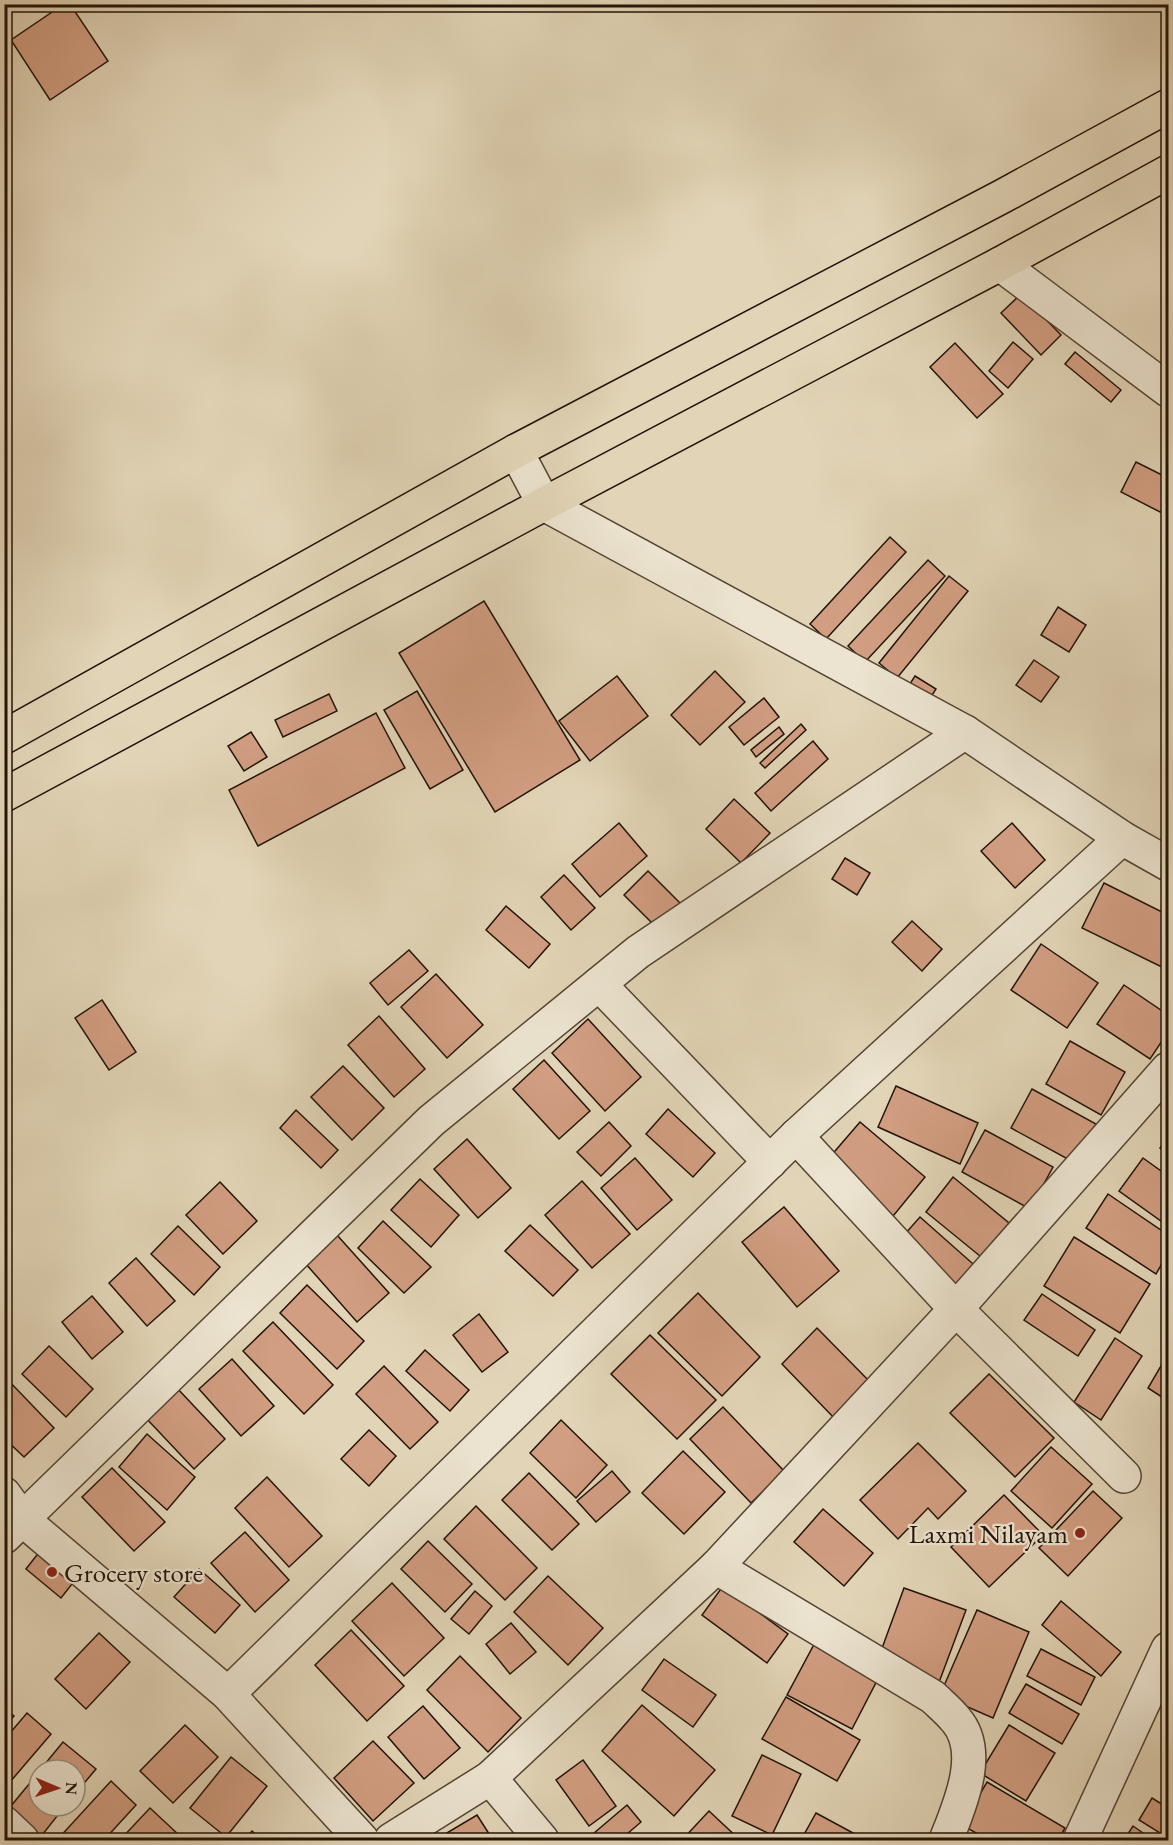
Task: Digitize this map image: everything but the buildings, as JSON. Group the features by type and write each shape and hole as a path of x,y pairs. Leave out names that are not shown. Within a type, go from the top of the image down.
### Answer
{"highway":[{"path":"4,737 516,451 1168,106"},
{"path":"4,795 544,504 1000,264 1168,172"}],"street":[{"path":"1000,264 1168,390"},
{"path":"516,451 544,504 965,732 1122,838 1168,864"},
{"path":"362,1840 228,1694 10,1517 431,1121 638,952 965,732"},
{"path":"228,1694 796,1136 1122,838"},
{"path":"599,984 771,1162"},
{"path":"391,1840 490,1778 716,1567 956,1309 1168,1069"},
{"path":"796,1136 956,1309 1124,1476"},
{"path":"716,1567 933,1697 957,1721 966,1738 968,1770 961,1802 946,1840"},
{"path":"1080,1840 1168,1649"},
{"path":"490,1778 542,1840"},
{"path":"4,1823 22,1840"}],"place":[{"name":"Laxmi Nilayam","path":"1080,1533"},
{"name":"Grocery store","path":"52,1572"}]}
